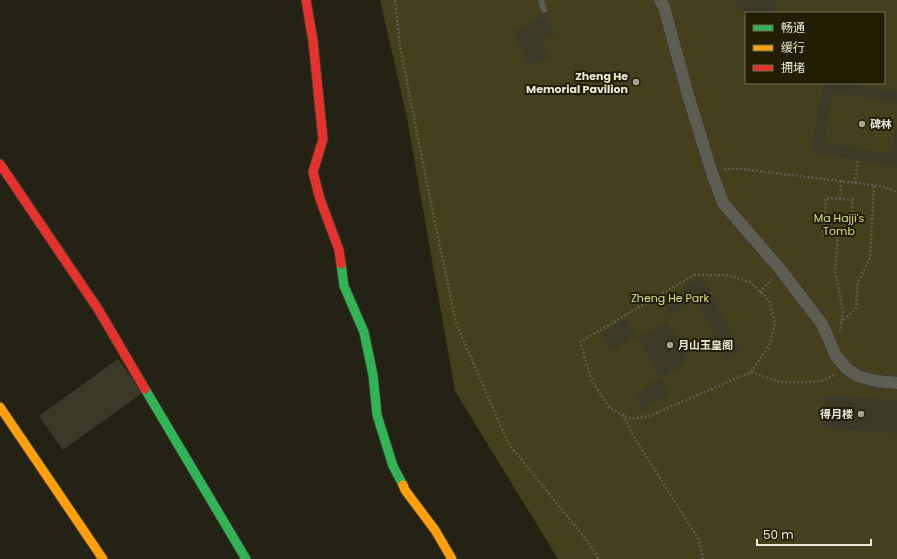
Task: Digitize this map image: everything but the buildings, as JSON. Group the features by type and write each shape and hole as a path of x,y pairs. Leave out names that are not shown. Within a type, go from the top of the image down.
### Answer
{"street":[{"path":"306,0 313,41 324,140 313,172 320,199 339,250 344,286 364,332 373,375 377,415 393,466 406,490 435,530 452,559"},
{"path":"660,0 664,7 688,95 711,170 723,203 780,269 822,324 837,358 846,369 858,376 876,381 897,383"},
{"path":"0,164 98,309 245,559"},
{"path":"0,407 103,559"}],"lane":[{"path":"541,0 544,10"}],"path":[{"path":"394,0 403,60 456,323 508,443 588,542 599,559"},
{"path":"855,183 858,160"},
{"path":"711,170 741,169 874,185 885,187 897,192"},
{"path":"840,199 841,181"},
{"path":"841,323 856,308 858,282 870,258 874,185"},
{"path":"826,198 853,200 850,236 838,236 823,236 826,198"},
{"path":"837,358 843,311 835,271 838,236"},
{"path":"694,275 726,275 750,282 769,300 775,324 769,346 751,372 649,416 631,419 610,408 592,381 580,342 694,275"},
{"path":"751,372 781,382 807,382 822,381 846,369"},
{"path":"623,414 631,432 699,540 703,559"}],"green space":[{"name":"Zheng He Park","path":"380,0 897,0 897,559 558,559 455,391 407,118"}],"traffic: fast":[{"path":"341,264 344,286 364,332 373,375 377,415 393,466 403,485"},
{"path":"145,389 246,559"}],"traffic: slow":[{"path":"0,407 103,559"},
{"path":"403,485 405,490 435,530 452,559"}],"traffic: jam":[{"path":"306,0 313,41 323,139 313,172 320,199 339,250 341,264"},
{"path":"0,164 98,309 145,389"}],"place":[{"name":"Zheng He Memorial Pavilion","path":"636,82"},
{"name":"碑林","path":"862,124"},
{"name":"月山玉皇阁","path":"670,345"},
{"name":"得月楼","path":"861,414"}],"park label":[{"name":"Ma Hajji's Tomb","path":"839,224"}]}
